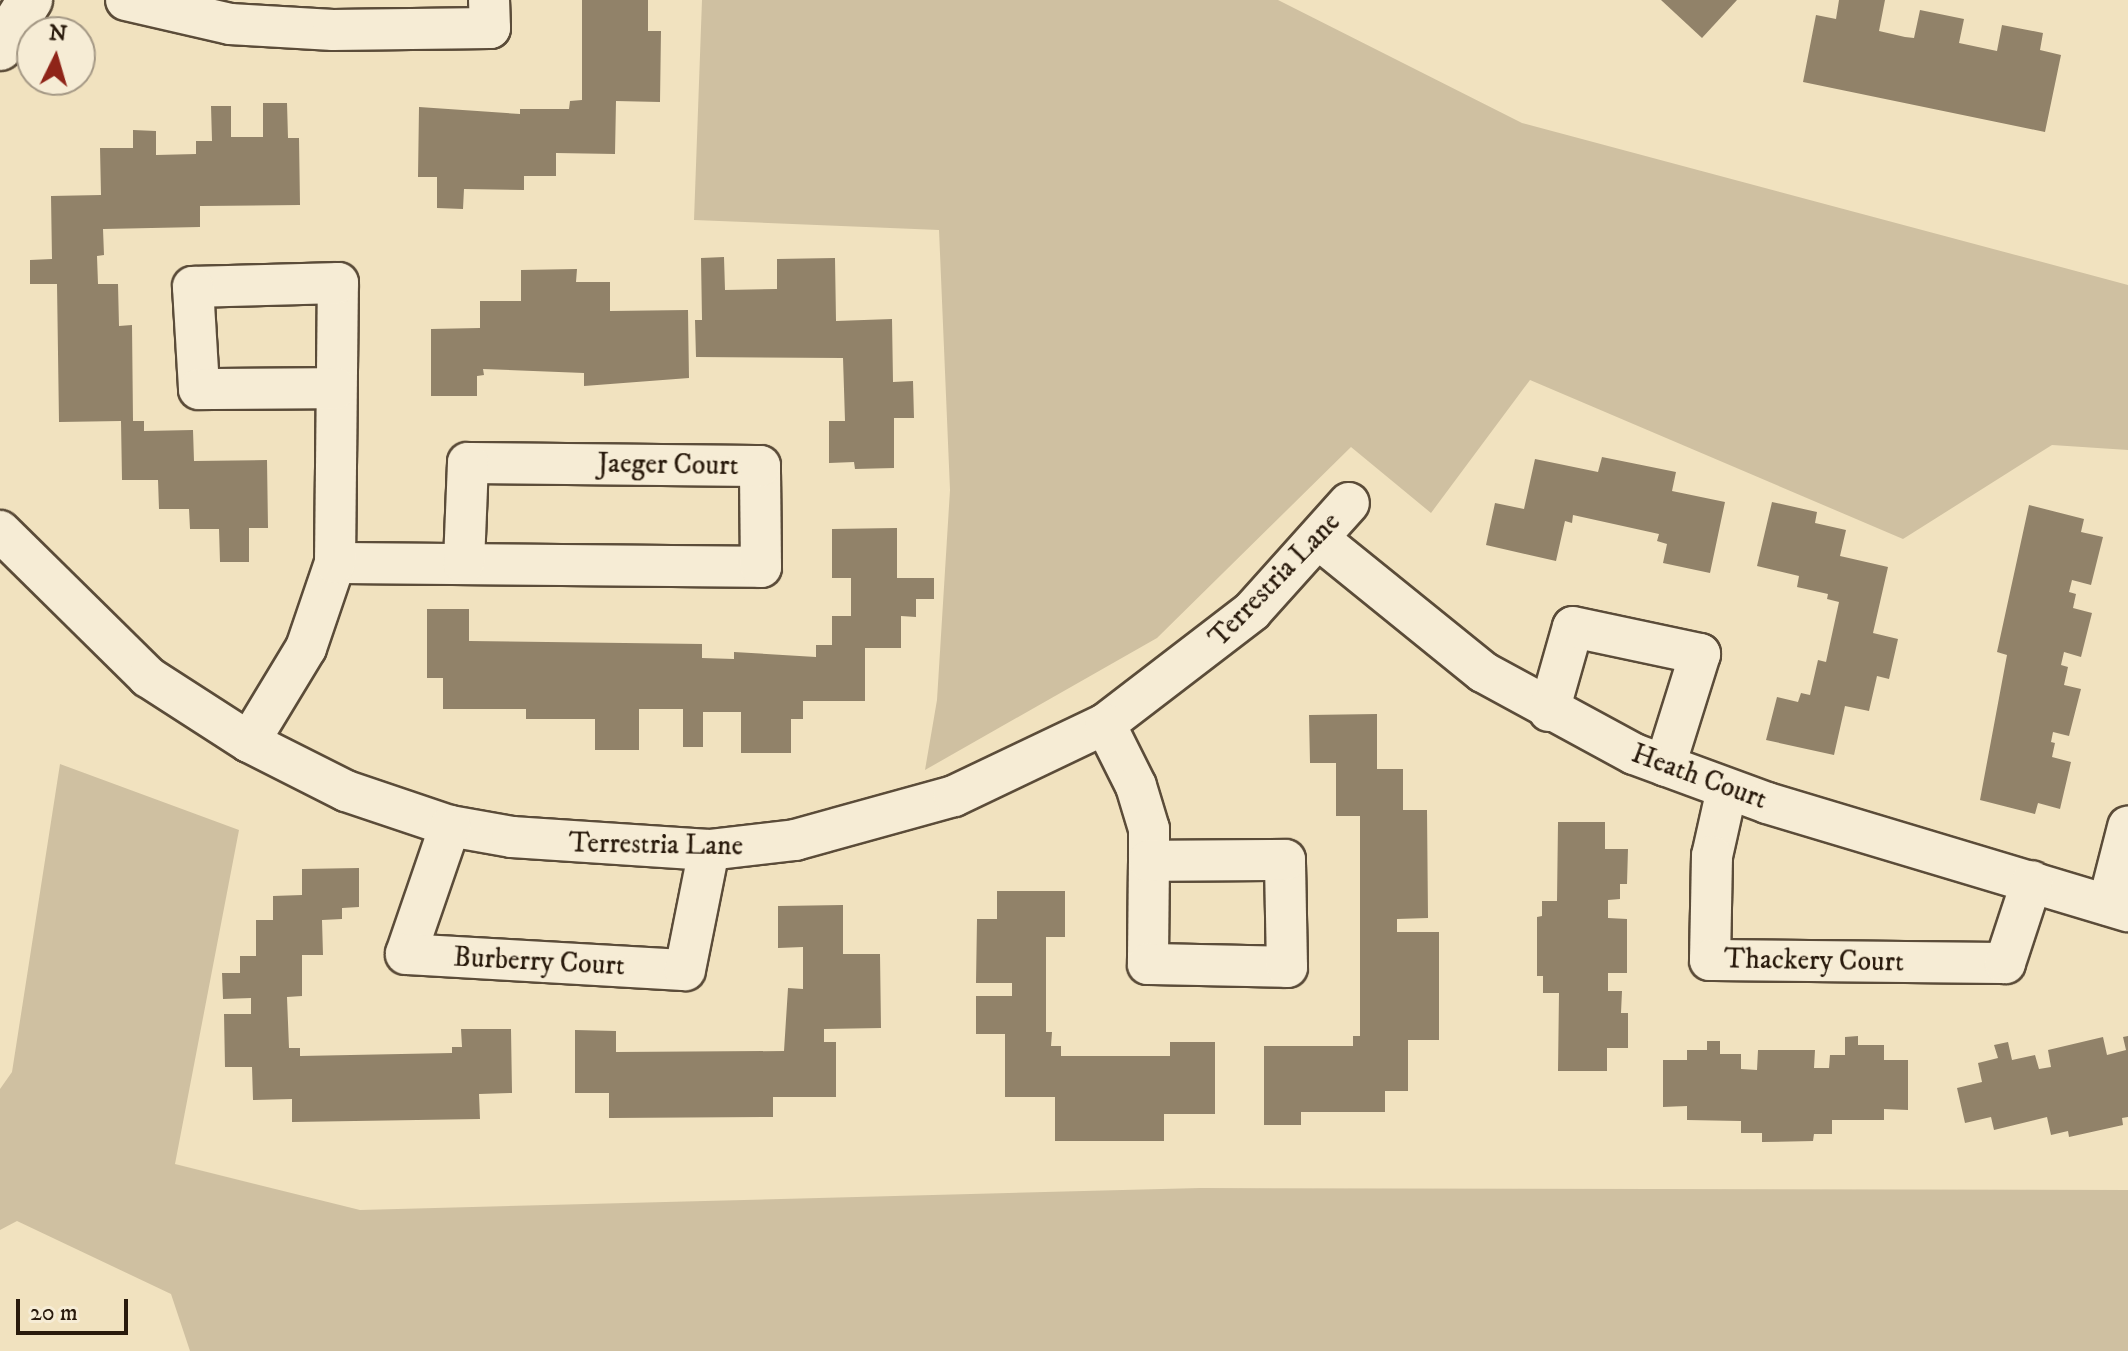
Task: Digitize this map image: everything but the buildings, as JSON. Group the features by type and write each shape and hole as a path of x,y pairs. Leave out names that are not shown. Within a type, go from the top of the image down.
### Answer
{"street":[{"path":"0,48 30,0"},
{"path":"126,0 230,24 385,14 490,28 489,0"},
{"path":"249,742 306,648 335,563 336,388"},
{"name":"Jaeger Court","path":"335,563 761,567 760,466 468,463 464,563"},
{"name":"Terrestria Lane","path":"0,531 148,677 249,742 346,791 450,826 579,846 709,850 795,840 913,809 1004,775 1105,724 1216,643 1320,540 1349,503"},
{"name":"Heath Court","path":"1320,540 1461,656 1549,711 1665,766 1727,789 2118,908"},
{"path":"1549,711 1573,627 1700,654 1665,766"},
{"path":"1105,724 1146,815 1149,861"},
{"name":"Thackery Court","path":"1727,789 1712,856 1710,960 2005,963 2032,881"},
{"name":"Burberry Court","path":"450,826 406,954 685,970 709,850"},
{"path":"2118,908 2128,827"}],"shaded area":[{"path":"702,0 1278,0 1522,123 2128,285 2128,450 2052,445 1903,539 1530,380 1431,513 1351,447 1157,638 925,770 937,700 950,490 939,230 694,220"},
{"path":"60,764 239,830 175,1164 360,1210 1200,1188 2128,1190 2128,1351 190,1351 171,1294 17,1221 0,1230 0,1089 12,1072"}]}
